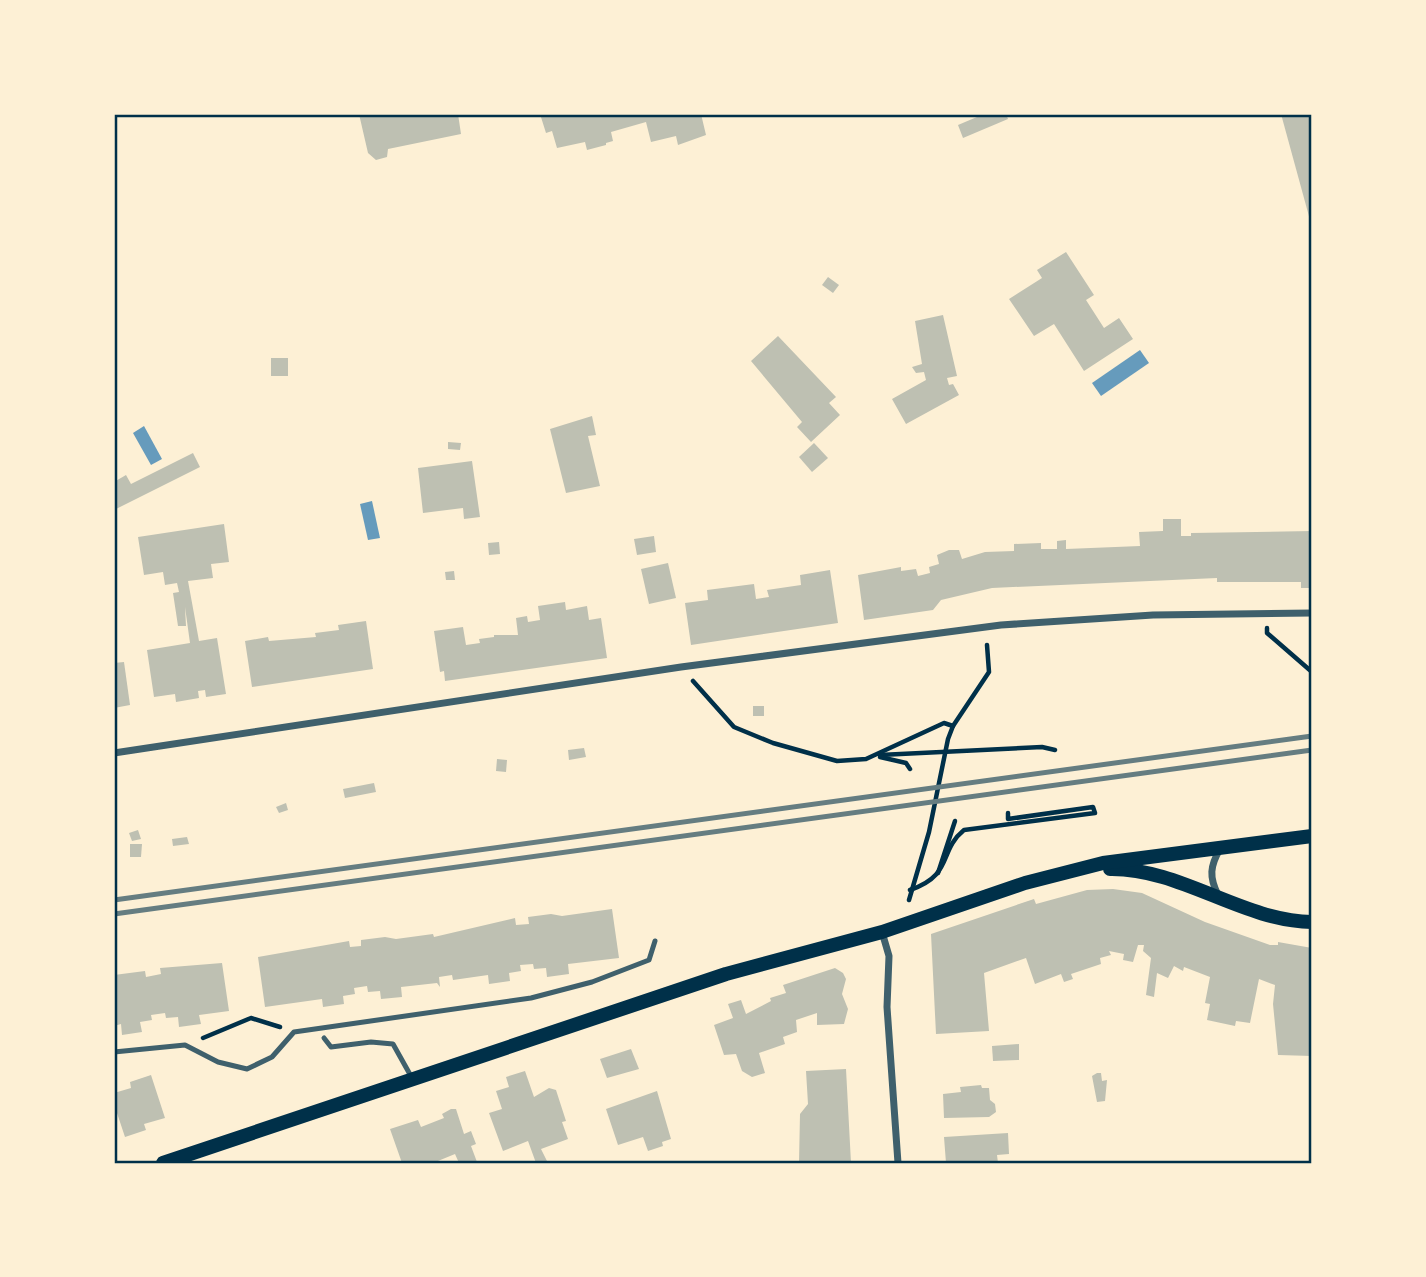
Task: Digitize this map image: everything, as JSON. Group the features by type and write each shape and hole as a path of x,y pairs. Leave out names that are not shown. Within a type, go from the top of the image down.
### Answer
{"main road":[{"path":"163,1163 736,971 882,932 1025,883 1103,863 1312,836"},
{"path":"1077,869 1135,870 1218,895 1277,918 1312,922"}],"street":[{"path":"114,753 681,667 1059,620 1312,613"},
{"path":"1218,895 1211,881 1211,867 1221,848"},
{"path":"882,932 889,956 887,1007 898,1163"}],"lane":[{"path":"114,1052 185,1045 218,1062 247,1069 272,1057 294,1032 531,998 627,971 649,960 655,941"},
{"path":"324,1038 331,1047 371,1042 393,1044 412,1078"}],"path":[{"path":"1267,627 1267,634 1312,672"},
{"path":"909,900 929,832 948,739 953,726 989,672 987,645"},
{"path":"1305,666 1312,666"},
{"path":"681,667 734,727 773,743 837,761 876,755 1042,747 1055,750"},
{"path":"876,755 944,723 953,726"},
{"path":"876,755 906,764 911,769"},
{"path":"910,890 929,884 938,876 964,830 1095,814 1094,807 1008,819 1008,814"},
{"path":"938,876 940,858 954,830 955,821"},
{"path":"185,1045 251,1018 294,1032"}],"water":[{"path":"1140,350 1149,363 1101,396 1092,383"},
{"path":"144,426 162,459 151,465 133,433"},
{"path":"372,501 380,538 368,540 360,504"}],"building":[{"path":"359,114 458,114 461,134 388,149 387,157 376,160 368,153"},
{"path":"540,114 701,114 706,135 678,145 676,136 651,142 646,122 611,132 613,141 606,145 587,150 585,142 557,148 552,131 546,133"},
{"path":"984,114 1006,114 1008,119 963,138 958,125"},
{"path":"1281,114 1312,114 1312,220 1310,220"},
{"path":"1066,252 1094,295 1086,300 1104,328 1119,318 1133,339 1084,371 1054,324 1034,336 1009,299 1042,278 1037,270"},
{"path":"828,277 839,285 833,293 822,285"},
{"path":"943,315 957,376 947,378 949,385 953,384 959,395 906,424 892,399 926,380 924,372 916,373 912,367 922,364 915,321"},
{"path":"778,336 836,397 829,403 840,415 811,442 797,427 802,422 751,361"},
{"path":"271,358 288,358 288,376 271,376"},
{"path":"592,416 596,435 588,436 600,486 566,493 550,429"},
{"path":"448,442 461,443 460,450 448,449"},
{"path":"814,443 828,458 812,472 799,457"},
{"path":"193,453 200,467 116,509 114,482 126,475 131,484"},
{"path":"472,461 480,517 464,519 463,508 423,513 418,468"},
{"path":"1163,519 1181,519 1181,536 1191,536 1191,533 1312,531 1312,588 1301,588 1301,582 1217,582 1217,578 992,588 941,600 933,610 864,620 858,575 901,567 901,571 916,569 918,576 930,573 929,567 939,564 937,555 949,550 959,550 962,559 985,552 1014,551 1014,544 1041,543 1041,549 1057,549 1057,541 1066,540 1066,549 1140,546 1139,532 1163,531"},
{"path":"224,524 229,562 211,564 213,578 188,581 199,641 217,638 226,694 206,697 205,690 198,691 199,698 176,702 175,694 154,697 147,650 190,643 185,607 186,626 178,626 173,593 179,592 177,583 165,585 163,572 144,575 138,537"},
{"path":"654,536 656,552 637,555 634,539"},
{"path":"499,542 500,554 489,555 488,543"},
{"path":"668,563 676,598 649,604 641,569"},
{"path":"830,570 838,623 691,645 685,603 708,600 707,590 754,584 756,599 769,597 767,590 801,585 800,575"},
{"path":"454,571 455,580 446,580 445,572"},
{"path":"565,602 566,610 587,606 589,620 601,618 607,658 445,681 444,671 440,672 434,631 463,627 466,645 480,643 479,639 494,635 518,635 516,618 527,616 528,622 540,620 538,606"},
{"path":"366,621 373,669 252,687 245,641 268,637 269,641 316,637 315,633 339,630 338,625"},
{"path":"124,662 130,705 114,708 114,663"},
{"path":"753,706 764,706 764,716 753,716"},
{"path":"584,748 586,757 569,760 568,750"},
{"path":"497,759 507,760 506,772 496,771"},
{"path":"374,783 376,792 345,798 343,789"},
{"path":"286,803 288,810 279,813 276,807"},
{"path":"138,830 141,839 132,841 129,833"},
{"path":"187,837 189,844 173,846 172,839"},
{"path":"130,844 142,844 141,857 130,857"},
{"path":"1113,889 1142,893 1205,922 1270,945 1278,945 1278,942 1312,948 1312,1056 1278,1055 1273,1004 1275,985 1259,979 1250,1023 1236,1021 1235,1026 1207,1020 1210,1004 1205,1003 1210,977 1184,967 1183,971 1174,966 1168,978 1157,973 1154,997 1146,995 1151,958 1143,951 1144,945 1138,945 1133,962 1123,960 1124,954 1109,951 1111,955 1100,958 1101,964 1071,974 1073,979 1064,982 1061,974 1035,984 1026,958 984,973 989,1031 936,1034 931,934 1034,899 1036,904 1087,890"},
{"path":"612,909 619,958 568,964 569,974 547,977 546,968 534,969 533,964 520,965 521,971 509,973 510,981 489,984 488,975 453,980 452,975 439,977 440,987 437,983 401,987 402,997 381,999 380,991 368,992 367,986 354,988 355,994 343,996 344,1004 323,1007 322,999 265,1007 258,957 349,941 350,947 361,946 361,940 385,937 396,939 433,934 434,937 515,918 516,925 529,924 528,917 551,914 562,916"},
{"path":"222,963 229,1011 199,1015 201,1024 179,1027 178,1017 166,1018 165,1013 151,1015 152,1020 140,1022 142,1032 122,1035 121,1024 114,1026 114,975 145,971 146,977 161,974 160,968"},
{"path":"835,968 843,973 846,979 842,994 848,1009 844,1024 817,1025 817,1013 796,1020 797,1032 783,1037 785,1044 759,1053 765,1073 752,1077 742,1071 736,1054 724,1055 714,1025 733,1018 728,1004 741,1000 746,1014 771,1001 770,998 786,993 783,985"},
{"path":"1019,1044 1019,1060 993,1061 992,1046"},
{"path":"631,1049 639,1069 607,1078 600,1059"},
{"path":"846,1069 851,1163 799,1163 800,1114 808,1104 806,1071"},
{"path":"525,1071 534,1097 549,1088 556,1090 566,1121 562,1122 568,1139 541,1149 548,1163 536,1163 528,1141 503,1151 489,1113 502,1109 496,1091 509,1087 506,1077"},
{"path":"1101,1073 1102,1081 1107,1080 1105,1101 1097,1102 1092,1076"},
{"path":"151,1075 165,1118 144,1124 146,1130 125,1137 114,1104 114,1093 131,1088 130,1082"},
{"path":"981,1085 982,1088 989,1088 990,1100 995,1104 996,1112 989,1117 944,1118 943,1094 961,1092 960,1087"},
{"path":"657,1091 671,1139 662,1142 663,1146 648,1151 643,1137 618,1145 606,1109"},
{"path":"456,1109 464,1134 471,1131 476,1144 471,1146 477,1162 459,1163 455,1154 433,1163 402,1163 390,1129 418,1120 421,1127 444,1118 442,1114"},
{"path":"1008,1133 1009,1154 997,1155 998,1163 946,1163 944,1137"}],"railway":[{"path":"114,900 1312,736"},
{"path":"114,914 1312,750"}]}
